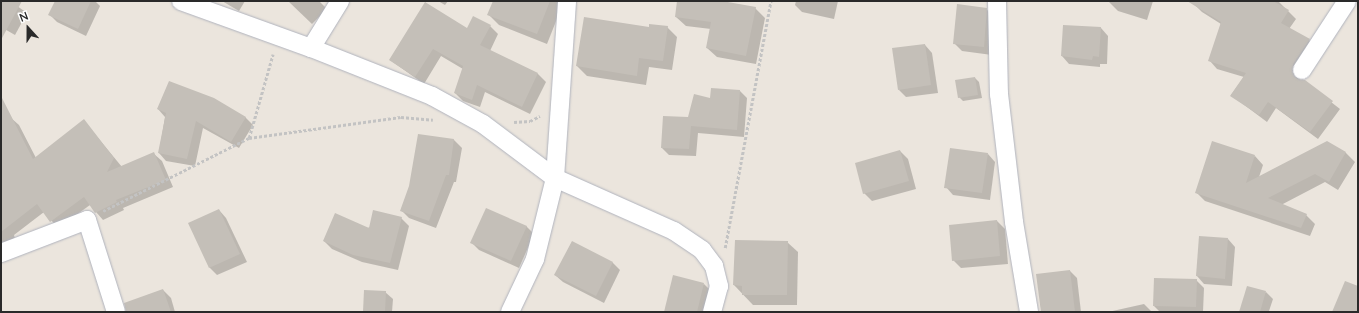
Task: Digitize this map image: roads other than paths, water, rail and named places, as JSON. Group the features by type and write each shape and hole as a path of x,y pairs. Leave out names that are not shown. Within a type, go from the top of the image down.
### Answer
{"street":[{"path":"181,1 311,48 432,96 483,124 555,178 674,231 702,250 714,266 719,286 712,312"},
{"path":"311,48 340,1"},
{"path":"510,312 535,259 555,178 567,1"},
{"path":"997,1 999,94 1014,222 1029,312"},
{"path":"1302,70 1347,1"},
{"path":"1,253 87,220 116,312"}]}
